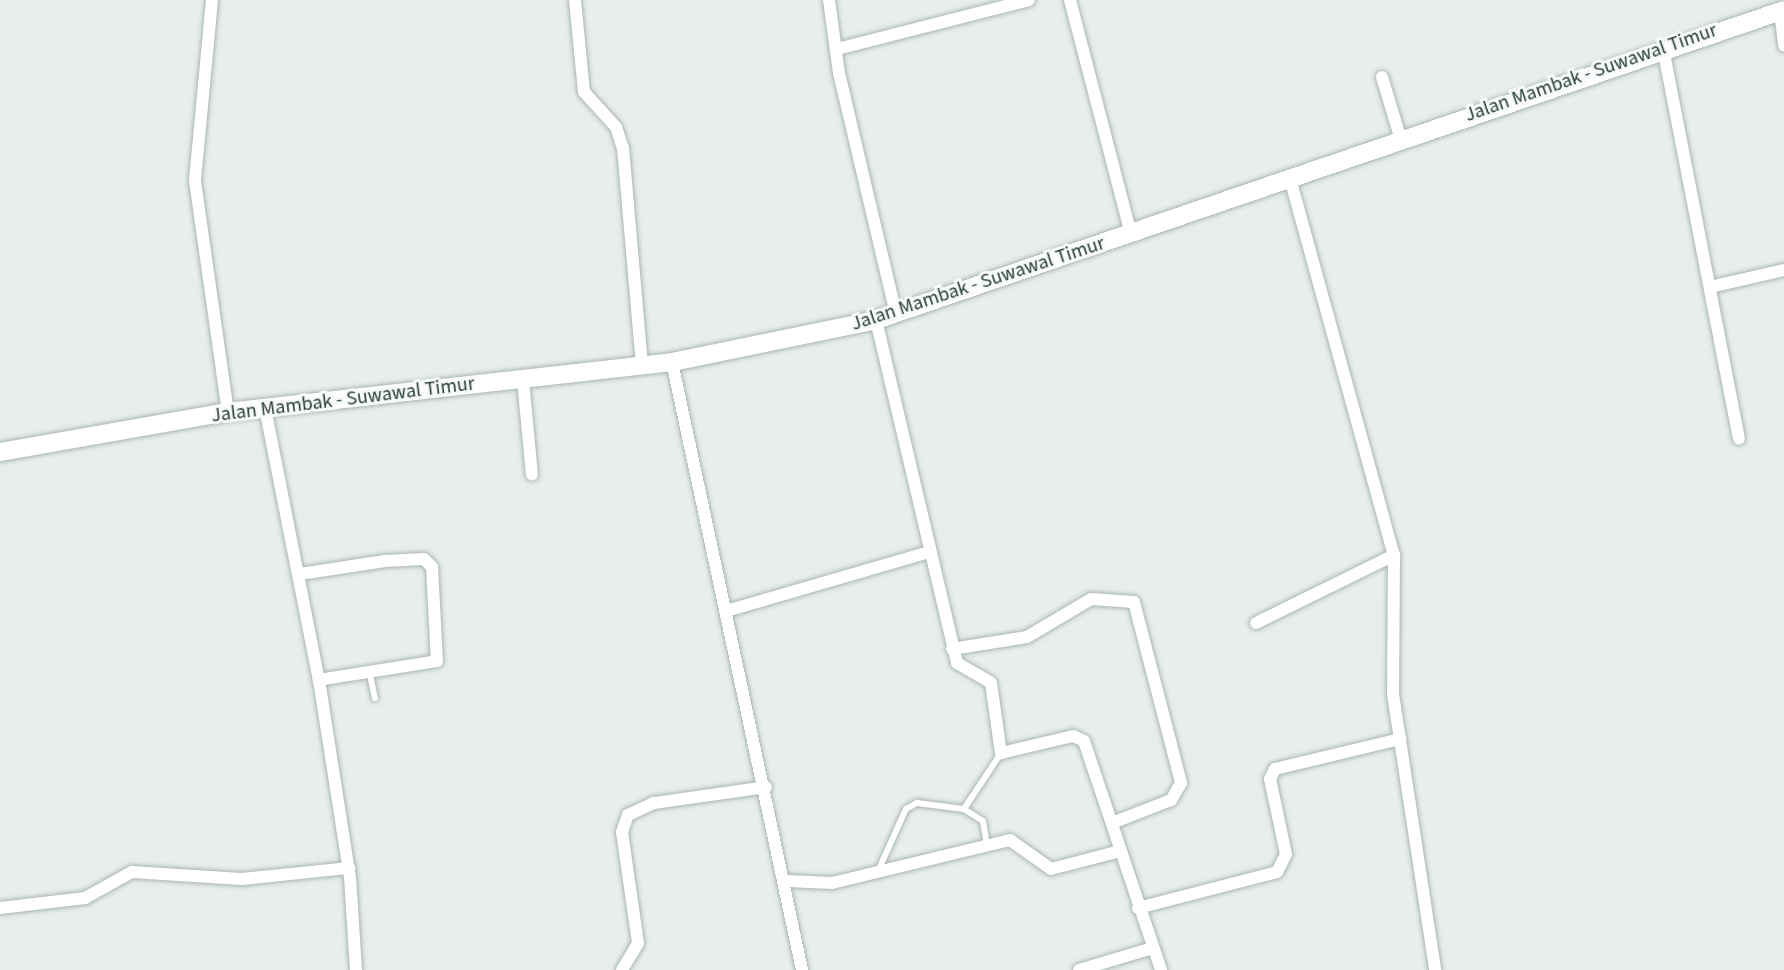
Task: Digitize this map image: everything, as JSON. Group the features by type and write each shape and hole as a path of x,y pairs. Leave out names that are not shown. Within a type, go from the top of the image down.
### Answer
{"street":[{"path":"212,0 195,181 228,412"},
{"path":"575,0 584,92 616,127 623,148 642,365"},
{"path":"829,0 896,315"},
{"path":"837,49 1029,0"},
{"path":"1071,1 1131,234"},
{"path":"1782,10 1784,46"},
{"name":"Jalan Mambak - Suwawal Timur","path":"0,452 228,412 672,362 876,320 1291,182 1663,48 1782,10"},
{"path":"1663,48 1714,286 1739,439"},
{"path":"1382,77 1401,140"},
{"path":"1291,182 1394,555 1390,661 1435,970"},
{"path":"1714,286 1784,270"},
{"path":"876,320 952,649 960,668 991,683 1001,753 1073,736 1084,741 1161,970"},
{"path":"672,362 787,881 802,970"},
{"path":"523,380 532,475"},
{"path":"265,408 319,680 349,868 356,970"},
{"path":"726,611 929,552"},
{"path":"1256,623 1394,555"},
{"path":"300,574 431,563 437,661 319,680"},
{"path":"952,649 1027,637 1091,599 1134,602 1148,631 1159,710 1181,783 1171,800 1112,823"},
{"path":"1138,908 1277,872 1286,854 1270,779 1275,769 1400,739"},
{"path":"622,970 638,943 622,832 628,815 654,803 766,787"},
{"path":"787,881 877,874 987,846 1020,841 1051,869 1120,851"},
{"path":"0,908 85,898 132,872 242,879 349,868"},
{"path":"1079,970 1153,948"}],"lane":[{"path":"369,670 375,698"},
{"path":"964,809 1001,753"},
{"path":"877,874 906,809 917,803 964,809 983,821 987,846"}]}
